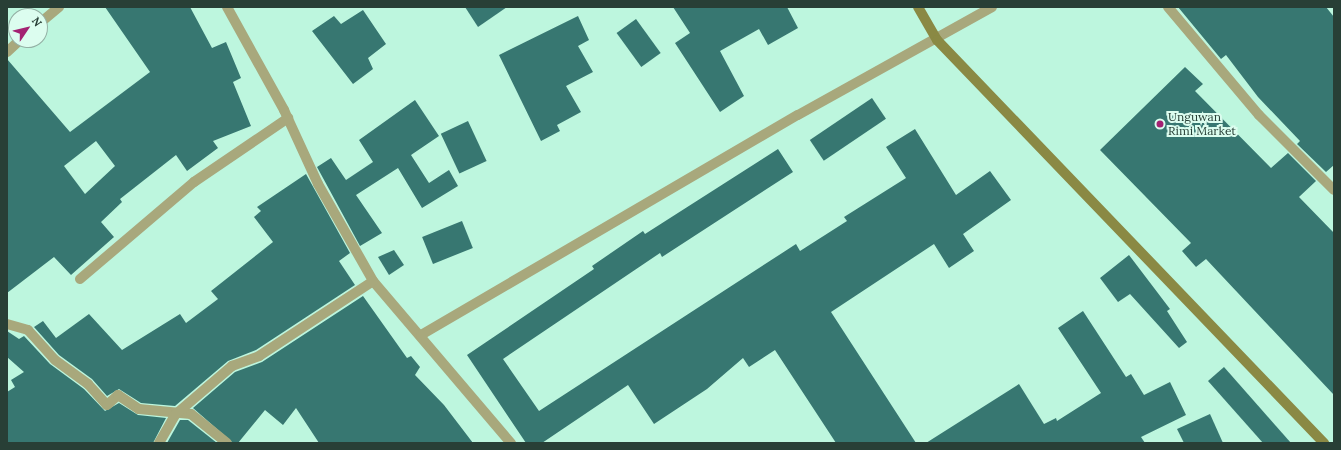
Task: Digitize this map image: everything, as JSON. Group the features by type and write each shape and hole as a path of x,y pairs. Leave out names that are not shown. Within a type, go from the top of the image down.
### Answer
{"street":[{"path":"48,16 59,7"},
{"path":"227,7 288,118 318,184 373,281 421,335 511,443"},
{"path":"918,7 937,40 1324,443"},
{"path":"421,335 798,115 937,40 992,7"},
{"path":"1168,7 1259,115 1334,190"},
{"path":"80,279 194,182 288,118"},
{"path":"159,443 176,414 232,366 259,356 373,281"},
{"path":"7,324 28,330 55,360 88,384 107,405 118,395 138,409 176,414 191,414 227,443"}],"building":[{"path":"105,7 190,7 212,48 226,42 241,78 233,82 251,126 213,141 218,148 187,171 176,155 120,199 122,202 101,222 114,237 71,275 54,257 7,293 7,59 70,132 150,72","holes":["96,141 115,166 85,194 64,166"]},
{"path":"465,7 507,7 478,27"},
{"path":"673,7 787,7 798,28 768,45 759,29 720,51 744,96 720,112 675,43 690,33"},
{"path":"1178,7 1326,7 1334,17 1334,165 1326,172 1297,144 1300,141 1258,97 1226,55 1221,59"},
{"path":"363,10 386,44 368,58 373,69 353,84 312,31 334,16 341,24"},
{"path":"578,16 589,40 578,46 593,72 566,86 581,112 557,125 560,131 541,141 499,55"},
{"path":"636,19 661,53 641,67 617,33"},
{"path":"1185,67 1203,84 1195,91 1271,168 1288,153 1316,181 1299,197 1334,233 1334,395 1206,259 1196,267 1182,251 1191,243 1100,150"},
{"path":"872,98 886,119 824,161 810,140"},
{"path":"415,100 439,136 411,155 429,183 449,170 458,186 422,208 398,168 356,195 382,233 360,246 317,167 331,158 346,180 373,162 359,140"},
{"path":"468,121 487,161 459,174 441,134"},
{"path":"915,129 956,195 990,171 1011,200 963,234 974,251 949,268 934,244 831,312 916,443 836,443 775,350 749,367 743,358 707,389 654,424 628,385 542,443 526,443 467,355 594,269 592,266 643,231 645,234 778,149 793,172 662,257 660,253 503,359 539,411 796,244 800,251 847,221 844,217 906,178 886,147"},
{"path":"306,174 350,253 339,261 355,285 256,350 228,361 175,406 141,403 119,389 107,396 92,379 59,355 34,327 43,321 56,338 89,314 122,350 180,314 186,323 218,299 211,291 273,242 254,217 261,211 257,207"},
{"path":"462,221 473,248 433,264 422,237"},
{"path":"394,250 404,265 389,275 378,257"},
{"path":"1129,255 1170,309 1167,311 1187,342 1179,348 1130,294 1118,302 1100,278"},
{"path":"363,296 407,358 411,356 420,367 415,375 444,405 473,443 319,443 296,408 283,425 265,410 238,443 233,443 193,408 235,372 262,362"},
{"path":"1083,311 1126,377 1131,374 1144,395 1170,382 1186,415 1141,437 1145,443 926,443 1019,384 1044,424 1056,418 1057,421 1101,393 1058,328"},
{"path":"7,331 19,339 24,336 50,364 84,389 105,411 119,403 138,415 166,418 153,443 7,443 7,392 15,387 11,380 24,372 7,357"},
{"path":"1224,367 1291,443 1263,443 1208,381"},
{"path":"1210,414 1223,443 1184,443 1177,429"},
{"path":"180,420 188,420 217,443 167,443"}],"place":[{"name":"Unguwan Rimi Market","path":"1160,124"}]}
